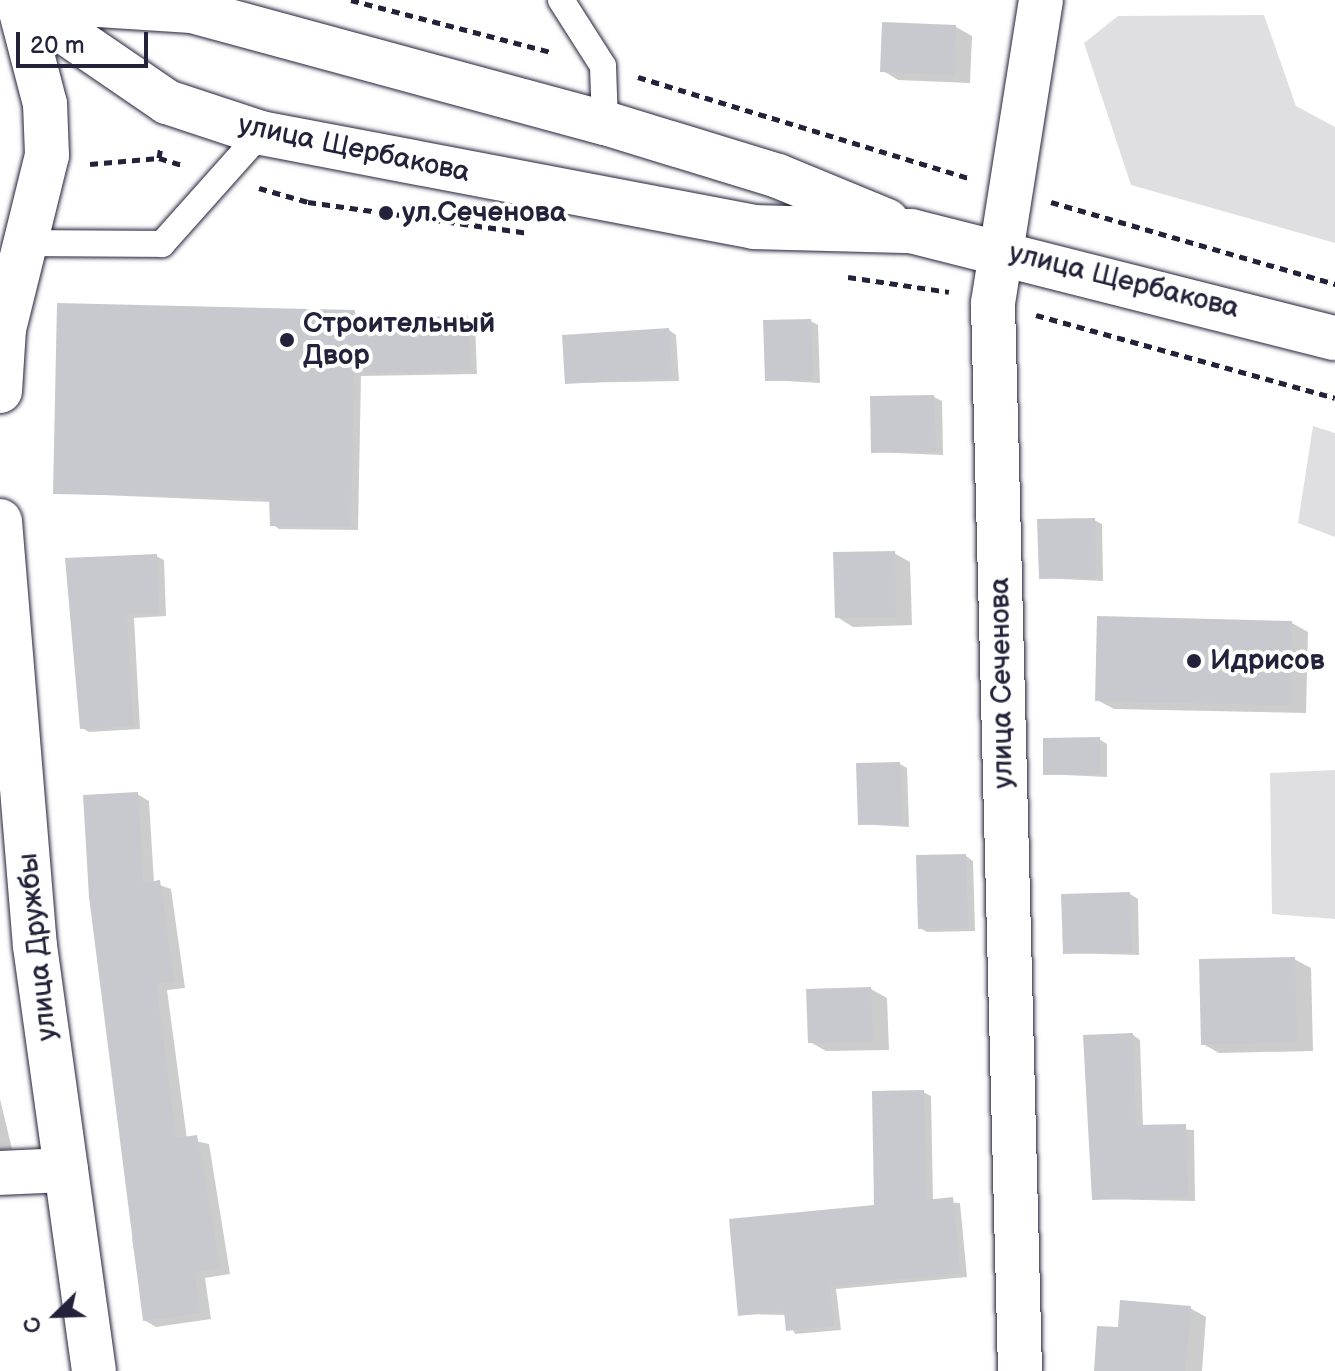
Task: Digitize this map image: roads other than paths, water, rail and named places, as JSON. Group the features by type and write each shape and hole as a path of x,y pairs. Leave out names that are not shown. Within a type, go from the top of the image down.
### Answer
{"street":[{"name":"улица Щербакова","path":"19,0 167,102 261,133 754,227 911,231"},
{"name":"улица Щербакова","path":"19,0 192,11 605,123 778,176 911,231 999,250 1335,338"},
{"path":"0,391 4,329 30,243 47,155 45,104 19,0"},
{"name":"улица Сеченова","path":"1020,1371 993,303 1041,0"},
{"name":"улица Дружбы","path":"0,521 35,946 94,1371"},
{"path":"0,1173 66,1170"}],"lane":[{"path":"561,0 603,66 605,123"},
{"path":"30,243 162,244 261,133"}],"place":[{"name":"ул.Сеченова","path":"386,213"},
{"name":"Строительный Двор","path":"287,340"},
{"name":"Идрисов","path":"1194,661"}]}
